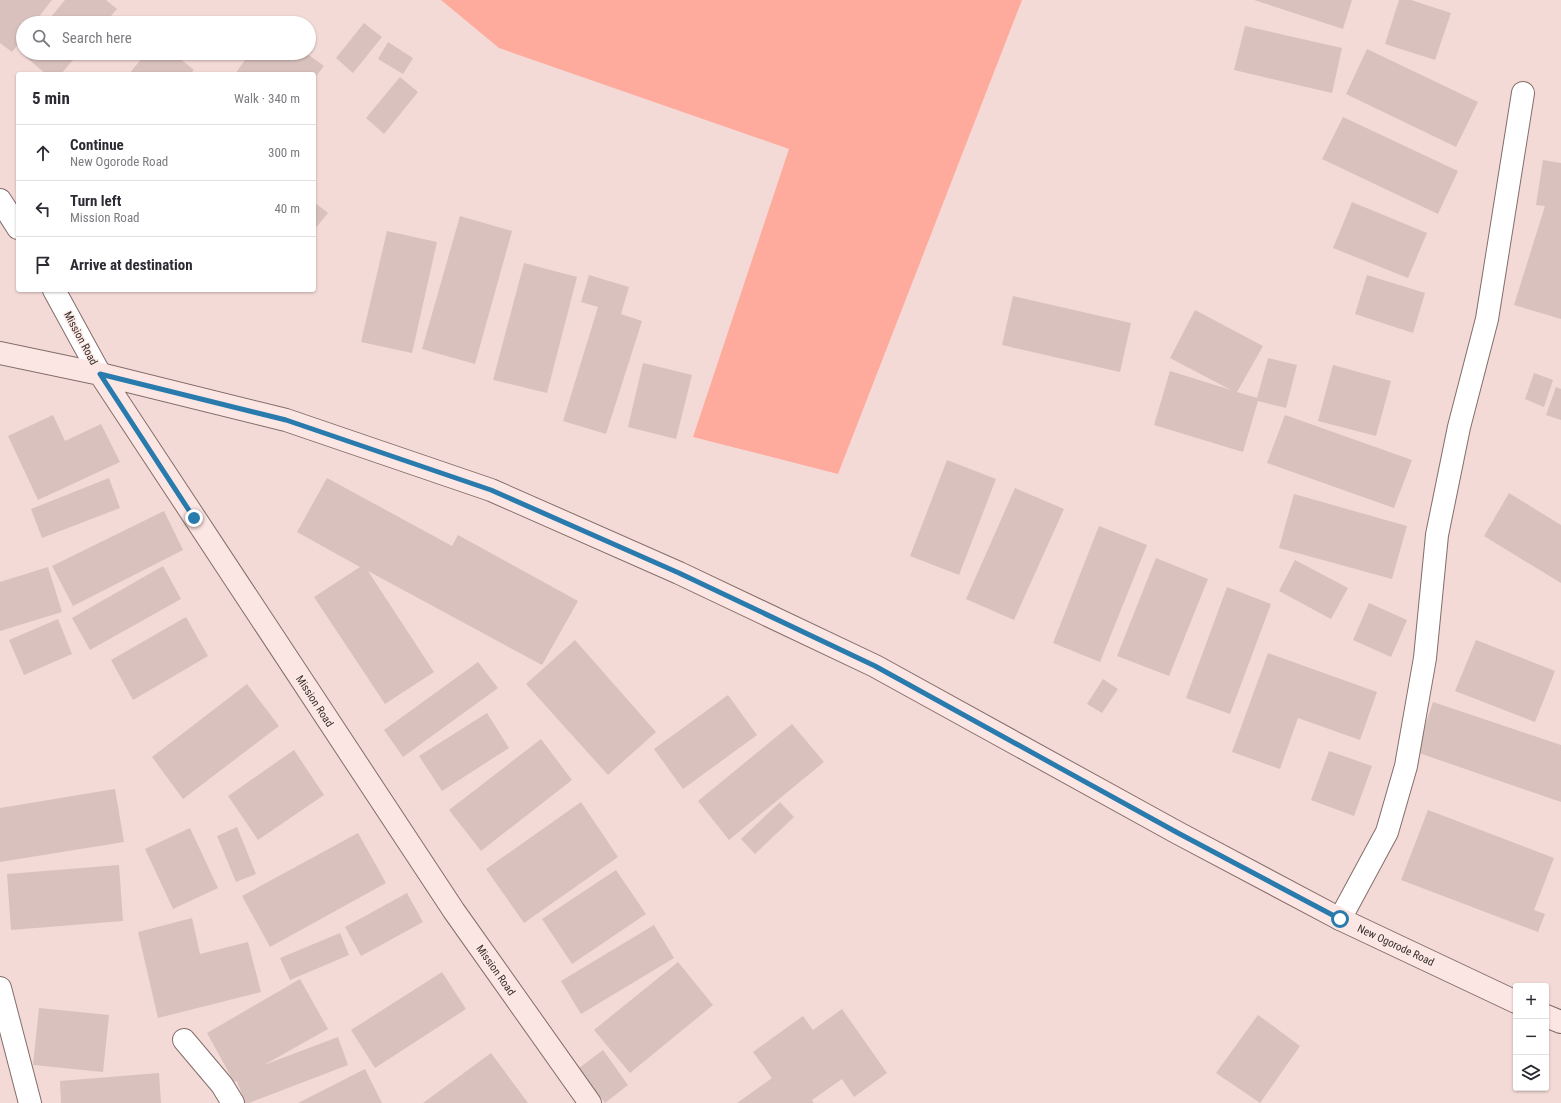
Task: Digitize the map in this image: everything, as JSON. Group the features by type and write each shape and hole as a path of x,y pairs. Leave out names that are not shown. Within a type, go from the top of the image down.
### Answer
{"street":[{"path":"1340,919 1387,832 1406,766 1425,658 1437,535 1459,427 1487,319 1523,93"},
{"path":"0,200 16,225"},
{"name":"Mission Road","path":"55,292 100,374 454,911 590,1103"},
{"name":"New Ogorode Road","path":"0,353 100,374 286,420 491,490 679,573 875,666 1178,833 1340,919 1513,1001"},
{"path":"0,988 30,1103"},
{"path":"1549,1017 1561,1022"},
{"path":"184,1040 222,1085 233,1103"}],"shaded area":[{"path":"441,0 1022,0 838,474 693,437 789,149 499,48"}],"building":[{"path":"0,0 52,0 39,16 16,16 16,47 12,52 0,43"},
{"path":"65,0 106,0 117,9 111,16 52,16"},
{"path":"1254,0 1352,0 1343,29"},
{"path":"1399,0 1411,0 1451,13 1435,60 1385,44"},
{"path":"364,23 382,37 353,73 336,58"},
{"path":"1245,26 1342,48 1332,93 1234,70"},
{"path":"388,42 413,58 403,74 378,59"},
{"path":"1367,49 1478,102 1456,147 1346,94"},
{"path":"29,60 73,60 63,72 44,72"},
{"path":"140,60 182,60 194,70 192,72 131,72"},
{"path":"245,60 316,60 324,66 316,76 316,72 236,72"},
{"path":"400,77 418,92 384,134 366,118"},
{"path":"1343,117 1458,171 1438,214 1322,159"},
{"path":"1543,160 1561,163 1561,319 1514,305 1545,206 1536,205"},
{"path":"1352,202 1427,233 1408,278 1333,248"},
{"path":"316,204 328,213 316,228"},
{"path":"460,216 512,231 475,364 422,349"},
{"path":"387,231 437,242 412,353 361,342"},
{"path":"524,263 577,277 547,393 493,380"},
{"path":"589,275 629,287 621,314 642,321 606,434 563,421 598,307 581,302"},
{"path":"1367,275 1425,293 1413,333 1355,314"},
{"path":"1013,296 1131,323 1120,372 1002,345"},
{"path":"1195,310 1263,346 1237,392 1257,398 1268,358 1297,365 1286,408 1258,401 1243,452 1154,425 1170,371 1231,390 1170,358"},
{"path":"643,363 692,375 676,439 628,427"},
{"path":"1333,365 1391,381 1376,436 1318,421"},
{"path":"1534,373 1553,380 1544,407 1525,399"},
{"path":"1556,387 1561,389 1561,420 1546,415"},
{"path":"53,415 65,441 101,424 120,462 38,500 8,436"},
{"path":"1285,415 1412,460 1394,508 1267,463"},
{"path":"947,460 996,479 959,575 910,556"},
{"path":"109,478 120,508 42,538 31,509"},
{"path":"327,478 452,546 458,535 578,601 542,665 368,571 434,672 385,704 314,597 360,567 297,532"},
{"path":"1015,488 1064,509 1014,620 966,599"},
{"path":"1509,493 1561,525 1561,583 1484,536"},
{"path":"1294,494 1407,526 1392,579 1279,548"},
{"path":"164,511 183,550 73,606 52,566"},
{"path":"1099,526 1147,545 1100,662 1053,643"},
{"path":"1156,558 1208,579 1169,676 1117,656"},
{"path":"1295,560 1348,588 1331,619 1279,591"},
{"path":"163,566 181,599 90,650 72,618"},
{"path":"48,567 62,612 0,631 0,582"},
{"path":"1227,587 1271,604 1230,714 1186,698"},
{"path":"1369,603 1407,620 1391,657 1353,640"},
{"path":"186,617 208,656 133,700 111,660"},
{"path":"58,619 72,654 24,675 9,640"},
{"path":"575,640 656,732 608,775 526,684"},
{"path":"1476,640 1555,671 1535,722 1455,691"},
{"path":"1268,653 1377,692 1360,740 1298,718 1280,769 1232,752"},
{"path":"478,662 498,688 403,757 384,730"},
{"path":"1103,679 1118,689 1102,713 1087,704"},
{"path":"247,684 279,726 183,799 152,757"},
{"path":"728,695 757,735 683,789 654,749"},
{"path":"1433,702 1561,745 1561,802 1416,752"},
{"path":"487,713 509,748 442,791 419,756"},
{"path":"792,724 824,762 729,840 698,801"},
{"path":"541,739 572,780 481,851 449,810"},
{"path":"294,750 324,795 258,840 228,796"},
{"path":"1329,751 1372,766 1354,816 1311,800"},
{"path":"115,789 124,842 0,862 0,808"},
{"path":"581,802 618,857 524,923 486,869"},
{"path":"780,802 794,817 755,854 741,839"},
{"path":"1428,810 1554,858 1534,910 1545,914 1538,932 1401,880"},
{"path":"237,827 256,874 236,882 217,836"},
{"path":"190,828 218,888 173,909 145,849"},
{"path":"358,833 386,883 270,947 242,896"},
{"path":"119,865 123,921 11,930 7,874"},
{"path":"616,870 646,914 572,964 542,919"},
{"path":"407,893 423,922 361,956 345,927"},
{"path":"192,918 200,954 248,942 261,992 158,1018 138,932"},
{"path":"654,925 674,958 581,1014 561,981"},
{"path":"340,933 349,955 290,980 280,958"},
{"path":"678,962 713,1005 630,1073 594,1030"},
{"path":"442,972 466,1009 375,1068 351,1030"},
{"path":"300,979 328,1029 264,1065 338,1037 348,1065 249,1103 245,1103 237,1081 234,1082 207,1033"},
{"path":"39,1008 109,1015 103,1072 33,1065"},
{"path":"842,1009 887,1073 854,1097 842,1079 812,1100 814,1103 737,1103 772,1078 753,1052 803,1016 813,1030"},
{"path":"1258,1015 1300,1046 1260,1103 1216,1073"},
{"path":"603,1050 628,1085 605,1103 579,1068"},
{"path":"491,1053 528,1103 423,1103"},
{"path":"365,1069 382,1103 298,1103"},
{"path":"159,1073 161,1103 61,1103 60,1081"}],"route":[{"path":"194,518 100,374 286,420 491,490 679,573 875,666 1178,833 1340,919"}]}
